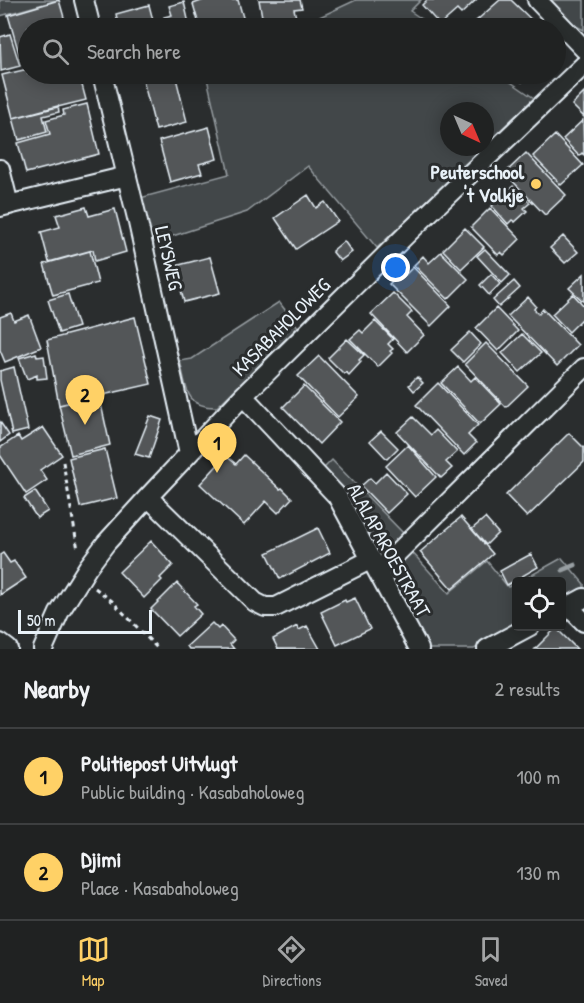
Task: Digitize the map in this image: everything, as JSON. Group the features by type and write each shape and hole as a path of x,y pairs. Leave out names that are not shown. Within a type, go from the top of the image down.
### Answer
{"street":[{"path":"86,0 89,18"},
{"path":"537,0 554,18"},
{"path":"566,30 584,49"},
{"name":"KASABAHOLOWEG","path":"566,82 584,65"},
{"name":"LEYSWEG","path":"104,84 189,453"},
{"name":"KASABAHOLOWEG","path":"43,649 59,613 85,573 106,543 148,496 243,396 408,233 564,84"},
{"path":"0,169 4,206 127,176"},
{"path":"148,496 255,602 265,607 276,607 376,565 584,368"},
{"name":"ALALAPAROESTRAAT","path":"243,396 337,496 419,649"},
{"path":"571,605 584,622"},
{"path":"487,649 522,631"},
{"path":"0,643 8,649"}],"path":[{"path":"63,462 78,549 85,573 158,649"}],"shaded area":[{"path":"0,0 58,0 0,16"},
{"path":"356,0 421,0 410,11 420,18 317,18"},
{"path":"548,0 584,0 584,30 572,24"},
{"path":"208,84 514,84 534,98 494,136 494,102 440,102 440,156 474,156 377,248 308,166 247,212 151,243 140,198 229,174"},
{"path":"279,302 298,327 217,407 198,404 193,400 186,387 180,361 192,359"},
{"path":"332,460 404,534 382,553 378,554 323,469"},
{"path":"410,550 449,593 487,561 508,587 512,585 512,629 474,649 425,649 387,572"},
{"path":"562,558 584,584 584,591 566,601 566,577 528,577"}],"building":[{"path":"59,0 64,18 18,18 18,50 8,15"},
{"path":"204,0 238,0 243,18 197,18 193,4"},
{"path":"259,0 300,0 302,8 294,9 296,18 262,18"},
{"path":"427,0 476,0 461,14 457,10 448,18 434,18 422,5"},
{"path":"500,0 511,0 530,18 479,18"},
{"path":"184,2 188,18 164,18 172,15 169,6"},
{"path":"149,5 152,18 117,18 116,14"},
{"path":"10,34 18,67 1,71 0,37"},
{"path":"18,71 18,84 82,84 86,100 13,118 2,75"},
{"path":"144,84 178,84 187,122 156,130"},
{"path":"584,93 584,117 572,105"},
{"path":"87,104 99,154 26,173 18,143 50,134 46,120 64,115 63,110"},
{"path":"58,106 59,112 43,116 47,132 19,140 13,118"},
{"path":"583,120 584,155 582,153 579,156 563,139"},
{"path":"209,127 217,159 199,164 202,173 170,182 159,141"},
{"path":"555,135 583,165 561,185 533,156"},
{"name":"Peuterschool 't Volkje","path":"526,153 566,195 545,215 505,173"},
{"path":"513,186 530,203 524,208 527,211 515,222 512,220 508,224 492,206"},
{"path":"308,195 316,208 325,202 338,221 296,249 275,218"},
{"path":"86,207 89,216 115,209 126,252 95,261 93,250 49,262 41,232 60,227 56,215"},
{"path":"490,208 520,239 504,255 501,252 498,255 471,227"},
{"path":"465,228 484,247 461,269 443,250"},
{"path":"563,236 578,252 565,263 550,248"},
{"path":"344,241 352,252 340,261 332,251"},
{"path":"485,249 510,275 502,283 477,256"},
{"path":"90,251 98,283 53,295 44,264"},
{"path":"441,252 468,279 448,299 414,265 423,256 429,263"},
{"path":"210,257 220,293 184,302 175,266"},
{"path":"413,267 451,306 431,326 389,284 402,272 405,275"},
{"path":"491,274 500,284 489,295 480,285"},
{"path":"584,274 584,302 569,288"},
{"path":"514,281 520,288 499,307 493,300"},
{"path":"393,293 412,312 407,317 424,335 407,352 371,314"},
{"path":"68,294 78,327 59,333 48,300"},
{"path":"573,294 584,306 584,317 569,332 552,314"},
{"path":"528,297 536,306 534,309 539,314 543,309 578,345 557,366 508,316"},
{"path":"496,308 518,331 498,351 476,328"},
{"path":"11,313 14,321 29,315 41,347 5,362 0,350 0,317"},
{"path":"135,317 151,384 59,405 47,340"},
{"path":"375,321 393,339 388,344 393,349 390,351 392,353 378,367 350,339 360,330 363,333"},
{"path":"470,332 481,344 463,362 451,350"},
{"path":"522,334 541,353 520,372 502,353"},
{"path":"347,339 364,355 349,375 346,372 344,374 328,358"},
{"path":"486,343 528,386 506,407 465,364"},
{"path":"36,353 37,357 44,356 47,378 37,379 37,375 27,379 19,358"},
{"path":"319,356 359,397 338,417 298,376"},
{"path":"14,367 28,430 12,434 0,371"},
{"path":"458,367 471,381 475,377 501,404 480,424 441,383"},
{"path":"417,377 423,383 414,391 409,385"},
{"path":"438,383 478,425 468,435 476,443 464,455 416,405"},
{"path":"304,386 340,422 319,444 283,407"},
{"path":"99,395 110,445 71,455 59,405"},
{"path":"150,416 162,420 149,458 135,454"},
{"path":"413,417 431,435 436,430 457,452 446,462 452,468 441,478 397,432"},
{"path":"0,422 9,435 0,442"},
{"path":"43,427 62,455 40,470 47,480 26,494 0,455 0,448 18,436 21,441"},
{"path":"381,431 398,448 387,459 370,441"},
{"path":"569,433 584,448 584,462 527,517 506,495"},
{"path":"408,445 436,477 415,497 386,466"},
{"path":"105,449 117,498 80,507 69,458"},
{"path":"244,455 292,498 278,513 266,501 244,525 200,484 226,456 236,464"},
{"path":"386,472 407,494 387,513 361,486 370,478 375,483"},
{"path":"35,491 48,511 37,518 24,498"},
{"path":"461,517 493,554 452,589 420,552"},
{"path":"485,518 498,533 486,545 472,529"},
{"path":"318,528 330,553 280,579 267,553"},
{"path":"151,541 173,565 144,598 119,572"},
{"path":"3,553 10,563 14,561 26,578 0,595 0,555"},
{"path":"531,554 538,567 521,577 512,577 512,582 507,585 500,571"},
{"path":"177,583 197,604 194,606 201,614 177,636 151,609"},
{"path":"355,598 370,629 337,645 321,612 345,600 346,602"},
{"path":"212,623 218,629 221,626 234,640 230,644 234,649 189,649 187,646"},
{"path":"297,626 299,630 307,626 320,649 278,649 273,639"},
{"path":"553,631 559,631 577,649 535,649"}],"waterway":[{"path":"563,570 575,565"}],"place":[{"name":"Peuterschool 't Volkje","path":"536,184"},
{"name":"Djimi","path":"85,425"},
{"name":"Politiepost Uitvlugt","path":"217,473"}]}
